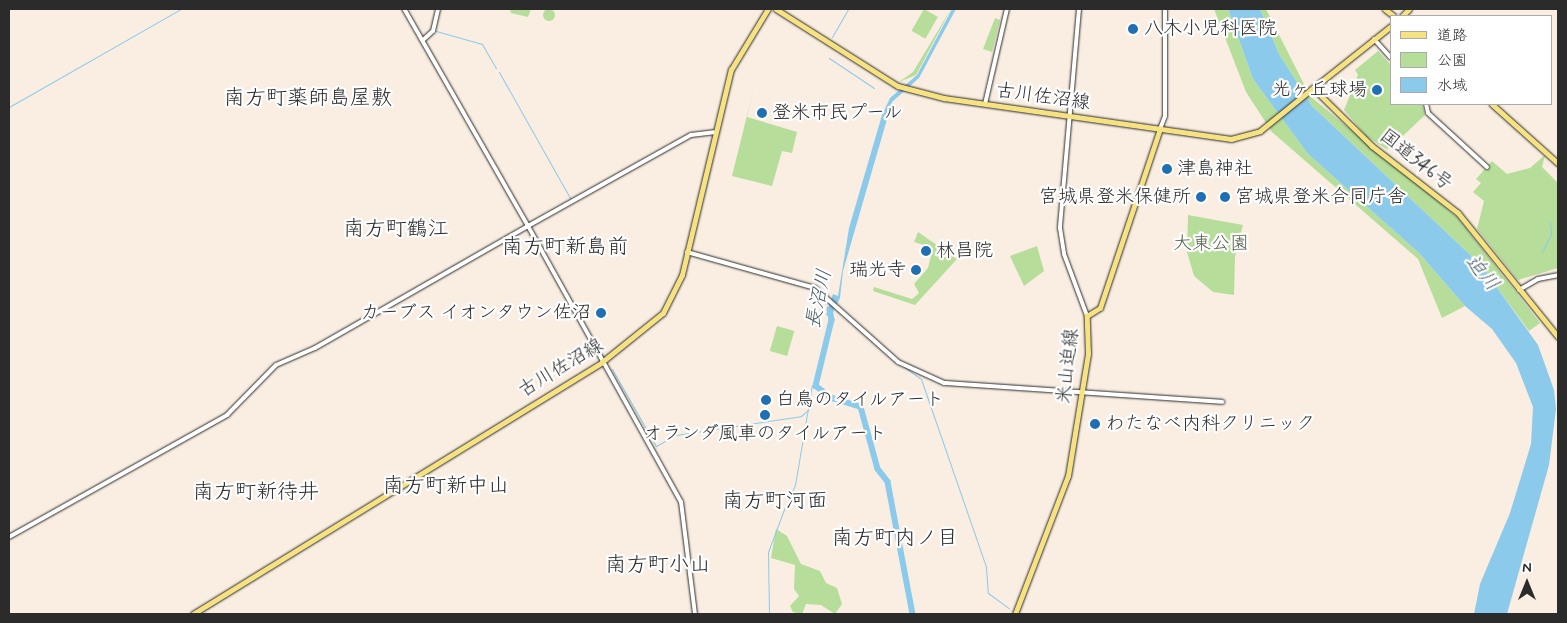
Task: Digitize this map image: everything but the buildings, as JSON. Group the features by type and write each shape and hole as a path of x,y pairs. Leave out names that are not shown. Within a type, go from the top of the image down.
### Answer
{"highway":[{"path":"1311,89 1390,27"},
{"name":"国道346号","path":"1311,89 1372,146 1458,213 1558,338"}],"main road":[{"name":"古川佐沼線","path":"193,614 602,362 664,313 678,287 714,132 731,70 768,9"},
{"name":"古川佐沼線","path":"776,9 898,86 907,90 985,104 1230,139 1252,135 1266,127 1311,89"},
{"path":"1493,105 1558,163"},
{"name":"米山迫線","path":"1015,614 1065,490 1089,345 1087,316 1100,308 1160,129"}],"street":[{"path":"404,9 528,226 681,502 695,614"},
{"path":"422,40 433,31 438,9"},
{"path":"985,104 1007,9"},
{"path":"1079,9 1069,116 1061,239 1087,316"},
{"path":"1160,129 1165,116 1165,9"},
{"path":"1374,39 1390,57"},
{"path":"1426,105 1428,113 1488,168"},
{"path":"9,538 227,416 276,365 315,348 691,135 714,132"},
{"path":"687,252 801,282 828,296 892,358 933,380 969,388 1222,402"},
{"path":"1519,290 1538,279 1558,275"}],"green space":[{"path":"510,9 531,9 528,17 511,13"},
{"path":"547,9 551,9 555,15 551,21 547,21 543,17 543,13"},
{"path":"924,9 938,17 925,39 912,31"},
{"path":"951,9 916,75 899,82 913,72"},
{"path":"1214,9 1228,9 1253,79 1308,154 1419,253 1465,306 1442,318 1418,259 1272,132 1246,92"},
{"path":"1260,9 1266,9 1310,96 1458,218 1540,323 1529,331 1480,264 1312,106 1279,54"},
{"path":"995,18 1000,20 992,52 983,49"},
{"path":"1378,51 1390,64 1390,105 1422,105 1425,115 1388,150 1367,137 1344,110 1358,75 1355,70"},
{"path":"754,87 747,117 797,132 792,153 782,151 772,186 732,176"},
{"path":"1545,155 1542,167 1558,183 1558,268 1518,280 1477,229 1484,201 1473,192 1481,183 1476,179 1492,161 1507,174 1530,168"},
{"name":"大東公園","path":"1188,215 1243,225 1235,257 1234,295 1213,292 1194,276 1187,252"},
{"path":"918,232 957,259 915,305 873,291 874,287 912,299 919,293 914,284 928,268 933,248 914,242"},
{"path":"1037,246 1044,271 1024,286 1010,256"},
{"path":"777,326 794,331 787,356 770,351"},
{"path":"776,529 787,536 801,564 820,571 826,583 837,588 842,604 835,614 821,605 806,604 802,614 793,612 790,606 799,596 794,589 795,565 771,558"}],"water":[{"path":"952,9 956,9 919,78 892,102 843,271 840,298 831,316 826,315 833,294 838,296 849,228 882,115 890,98 917,75"},
{"name":"迫川","path":"1228,9 1260,9 1279,54 1312,106 1481,265 1538,345 1554,390 1556,409 1549,465 1507,614 1474,614 1480,584 1510,513 1531,444 1533,407 1516,363 1492,329 1465,306 1419,253 1308,154 1253,79"}],"waterway":[{"path":"9,107 181,9"},
{"path":"832,37 848,9"},
{"path":"436,31 482,44 496,68"},
{"path":"829,58 874,88"},
{"path":"499,72 570,198"},
{"path":"1542,252 1551,234 1550,222"},
{"name":"長沼川","path":"830,309 832,320 816,386 832,398 861,407 878,469 888,482 913,614"},
{"path":"855,326 897,363"},
{"path":"903,366 921,379 986,567 988,593 1009,608"},
{"path":"612,369 656,446 676,435 801,416 808,410"},
{"path":"788,500 795,485 812,385"},
{"path":"769,612 768,552 786,504"}],"place":[{"name":"八木小児科医院","path":"1133,29"},
{"name":"光ヶ丘球場","path":"1377,90"},
{"name":"登米市民プール","path":"762,113"},
{"name":"津島神社","path":"1167,169"},
{"name":"宮城県登米保健所","path":"1201,197"},
{"name":"宮城県登米合同庁舎","path":"1225,197"},
{"name":"林昌院","path":"926,251"},
{"name":"瑞光寺","path":"916,270"},
{"name":"カーブス イオンタウン佐沼","path":"601,313"},
{"name":"白鳥のタイルアート","path":"766,400"},
{"name":"オランダ風車のタイルアート","path":"765,415"},
{"name":"わたなべ内科クリニック","path":"1095,424"}],"district":[{"name":"南方町薬師島屋敷","path":"308,98"},
{"name":"南方町鶴江","path":"396,229"},
{"name":"南方町新島前","path":"565,247"},
{"name":"南方町新中山","path":"446,486"},
{"name":"南方町新待井","path":"256,492"},
{"name":"南方町河面","path":"775,501"},
{"name":"南方町内ノ目","path":"895,538"},
{"name":"南方町小山","path":"658,565"}]}
